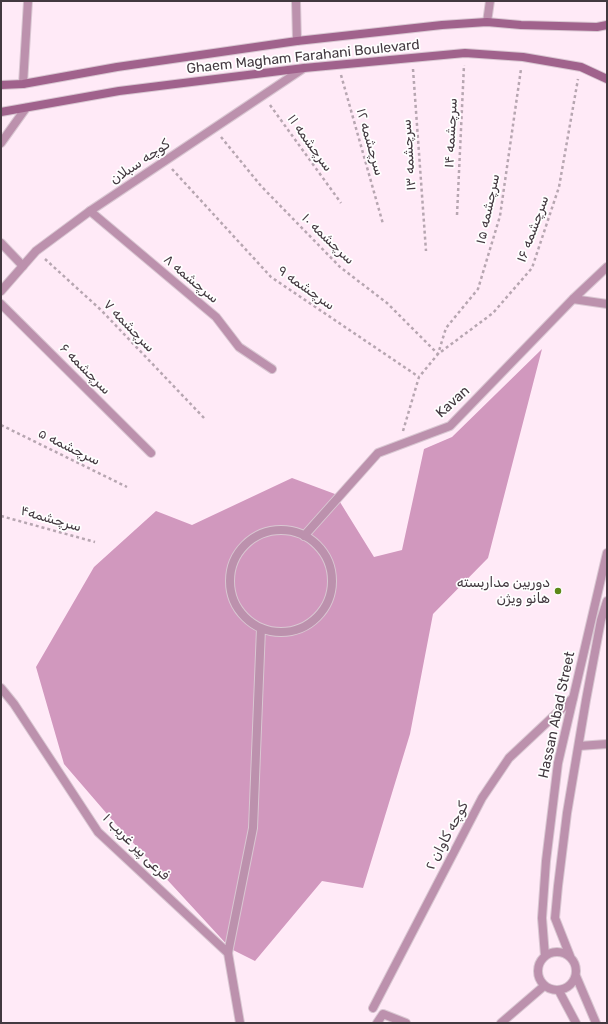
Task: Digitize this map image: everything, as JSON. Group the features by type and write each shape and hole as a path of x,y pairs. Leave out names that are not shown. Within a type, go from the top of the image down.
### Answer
{"main road":[{"name":"Ghaem Magham Farahani Boulevard","path":"1,85 23,84 117,67 297,41 487,22 536,25 607,25"},
{"name":"Ghaem Magham Farahani Boulevard","path":"1,112 119,91 412,56 465,53 523,56 581,67 607,80"}],"street":[{"path":"23,84 28,1"},
{"path":"296,1 297,41"},
{"path":"487,22 490,1"},
{"name":"کوچه سبلان","path":"1,291 36,251 90,211 304,68"},
{"path":"1,143 26,108"},
{"name":"سرچشمه ۸","path":"90,211 216,317 239,347 272,369"},
{"path":"1,243 23,266"},
{"name":"Kavan","path":"304,536 378,453 450,426 573,299 607,267"},
{"path":"573,299 607,304"},
{"name":"سرچشمه ۶","path":"1,304 151,453"},
{"path":"272,531 283,531 304,536 318,546 328,560 332,577 328,600 323,610 311,622 295,630 278,632 261,628 244,616 237,608 231,592 230,576 235,560 244,546 257,536 272,531"},
{"name":"Hassan Abad Street","path":"545,956 542,918 546,861 558,763 607,553"},
{"name":"Hassan Abad Street","path":"570,956 556,918 567,813 586,700 607,601"},
{"path":"240,1023 228,953 253,828 261,628"},
{"name":"فرعی پیر غریب ۱","path":"1,688 14,704 98,832 228,953"},
{"name":"کوچه کاوان ۲","path":"372,1008 482,798 509,758 573,698"},
{"path":"579,746 607,744"},
{"path":"576,1023 558,991 544,986 537,974 540,961 545,956 553,952 562,952 570,956 576,969 576,976 593,1020 596,1023"},
{"path":"558,991 570,986 576,976"},
{"path":"501,1023 544,986"},
{"path":"377,1023 383,1014 406,1023"}],"path":[{"name":"سرچشمه ۱۴","path":"457,215 465,53"},
{"name":"سرچشمه ۱۳","path":"412,56 426,251"},
{"name":"سرچشمه ۱۵","path":"438,354 446,328 478,289 500,216 523,56"},
{"name":"سرچشمه ۱۲","path":"338,65 383,224"},
{"name":"۱۶ سرچشمه","path":"399,446 419,377 438,354 494,312 532,268 559,187 581,67"},
{"name":"سرچشمه ۱۱","path":"263,95 341,203"},
{"name":"سرچشمه ۱۰","path":"214,128 261,186 335,262 387,303 438,354"},
{"name":"سرچشمه ۹","path":"166,161 271,277 419,377"},
{"name":"سرچشمه ۷","path":"36,251 101,310 205,419"},
{"name":"سرچشمه ۵","path":"1,425 128,487"},
{"name":"سرچشمه۴","path":"1,516 95,542"}],"shaded area":[{"path":"542,349 488,558 433,614 410,734 363,888 322,881 255,961 231,949 114,822 64,764 36,667 94,567 156,511 192,525 292,478 335,494 374,557 402,550 424,449 452,437"}],"place":[{"name":"دوربین مداربسته هانو ویژن","path":"558,591"}]}
